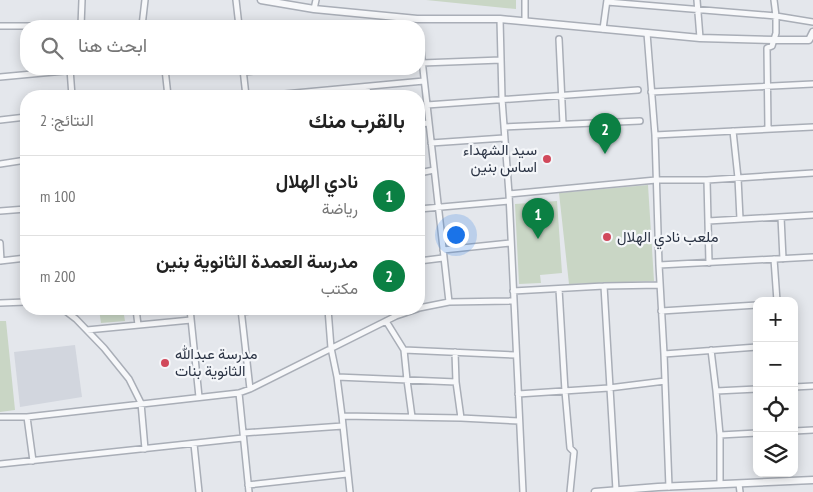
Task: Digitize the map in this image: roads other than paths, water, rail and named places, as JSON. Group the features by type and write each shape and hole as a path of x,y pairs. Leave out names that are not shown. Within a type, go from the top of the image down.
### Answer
{"street":[{"path":"81,20 82,0"},
{"path":"143,20 145,0"},
{"path":"236,0 238,20"},
{"path":"261,0 314,9 417,18 525,20 700,38 811,40 813,32"},
{"path":"314,9 316,0"},
{"path":"525,20 526,0"},
{"path":"697,0 700,38"},
{"path":"768,129 767,48 772,46 776,33 774,0"},
{"path":"603,29 607,1 776,16 813,22"},
{"path":"500,19 502,99 509,194 523,492"},
{"path":"0,26 20,26"},
{"path":"647,33 655,136 669,487"},
{"path":"559,39 563,124"},
{"path":"425,63 501,60"},
{"path":"0,77 20,75"},
{"path":"70,75 72,90"},
{"path":"166,75 167,90"},
{"path":"244,75 245,90"},
{"path":"423,75 449,302"},
{"path":"332,90 424,81"},
{"path":"651,92 813,84"},
{"path":"427,105 638,90"},
{"path":"0,120 20,118"},
{"path":"504,127 640,121"},
{"path":"425,123 429,123"},
{"path":"655,136 813,127"},
{"path":"733,131 740,219"},
{"path":"431,144 504,138"},
{"path":"0,164 20,161"},
{"path":"425,172 434,170"},
{"path":"509,194 656,180 707,180 813,174"},
{"path":"707,180 709,263"},
{"path":"425,208 509,201"},
{"path":"0,211 20,209"},
{"path":"708,221 813,215"},
{"path":"781,216 783,259"},
{"path":"443,250 510,243"},
{"path":"0,244 1,261 20,259"},
{"path":"659,265 813,257"},
{"path":"425,260 444,258"},
{"path":"774,259 777,297"},
{"path":"513,291 604,286 660,286"},
{"path":"604,286 616,490"},
{"path":"559,289 570,448 574,452 570,492"},
{"path":"425,307 449,302 513,301"},
{"path":"0,304 20,302"},
{"path":"661,311 753,305"},
{"path":"71,315 104,348 129,380 141,403 145,449"},
{"path":"137,315 138,325"},
{"path":"191,315 199,397"},
{"path":"242,315 250,389"},
{"path":"328,315 350,492"},
{"path":"0,417 27,417 239,393 399,315"},
{"path":"86,330 191,320"},
{"path":"386,321 404,350 412,417"},
{"path":"664,354 753,347"},
{"path":"404,350 516,355"},
{"path":"711,350 720,435 720,484"},
{"path":"455,352 456,382 461,418"},
{"path":"337,377 456,382"},
{"path":"518,394 665,382"},
{"path":"798,387 813,386"},
{"path":"716,392 753,389"},
{"path":"239,393 249,492"},
{"path":"342,416 519,421"},
{"path":"27,417 33,462"},
{"path":"0,464 33,462 194,444 243,436 343,426"},
{"path":"798,431 813,430"},
{"path":"720,435 753,433"},
{"path":"194,444 199,492"},
{"path":"248,485 347,474"},
{"path":"596,492 813,480"},
{"path":"739,484 740,492"}],"place":[{"name":"مدرسة العمدة الثانوية بنين","path":"605,154"},
{"name":"سيد الشهداء اساس بنين","path":"547,159"},
{"name":"ملعب نادي الهلال","path":"607,237"},
{"name":"نادي الهلال","path":"538,239"},
{"name":"مدرسة عبدالله الثانوية بنات","path":"165,363"}]}
